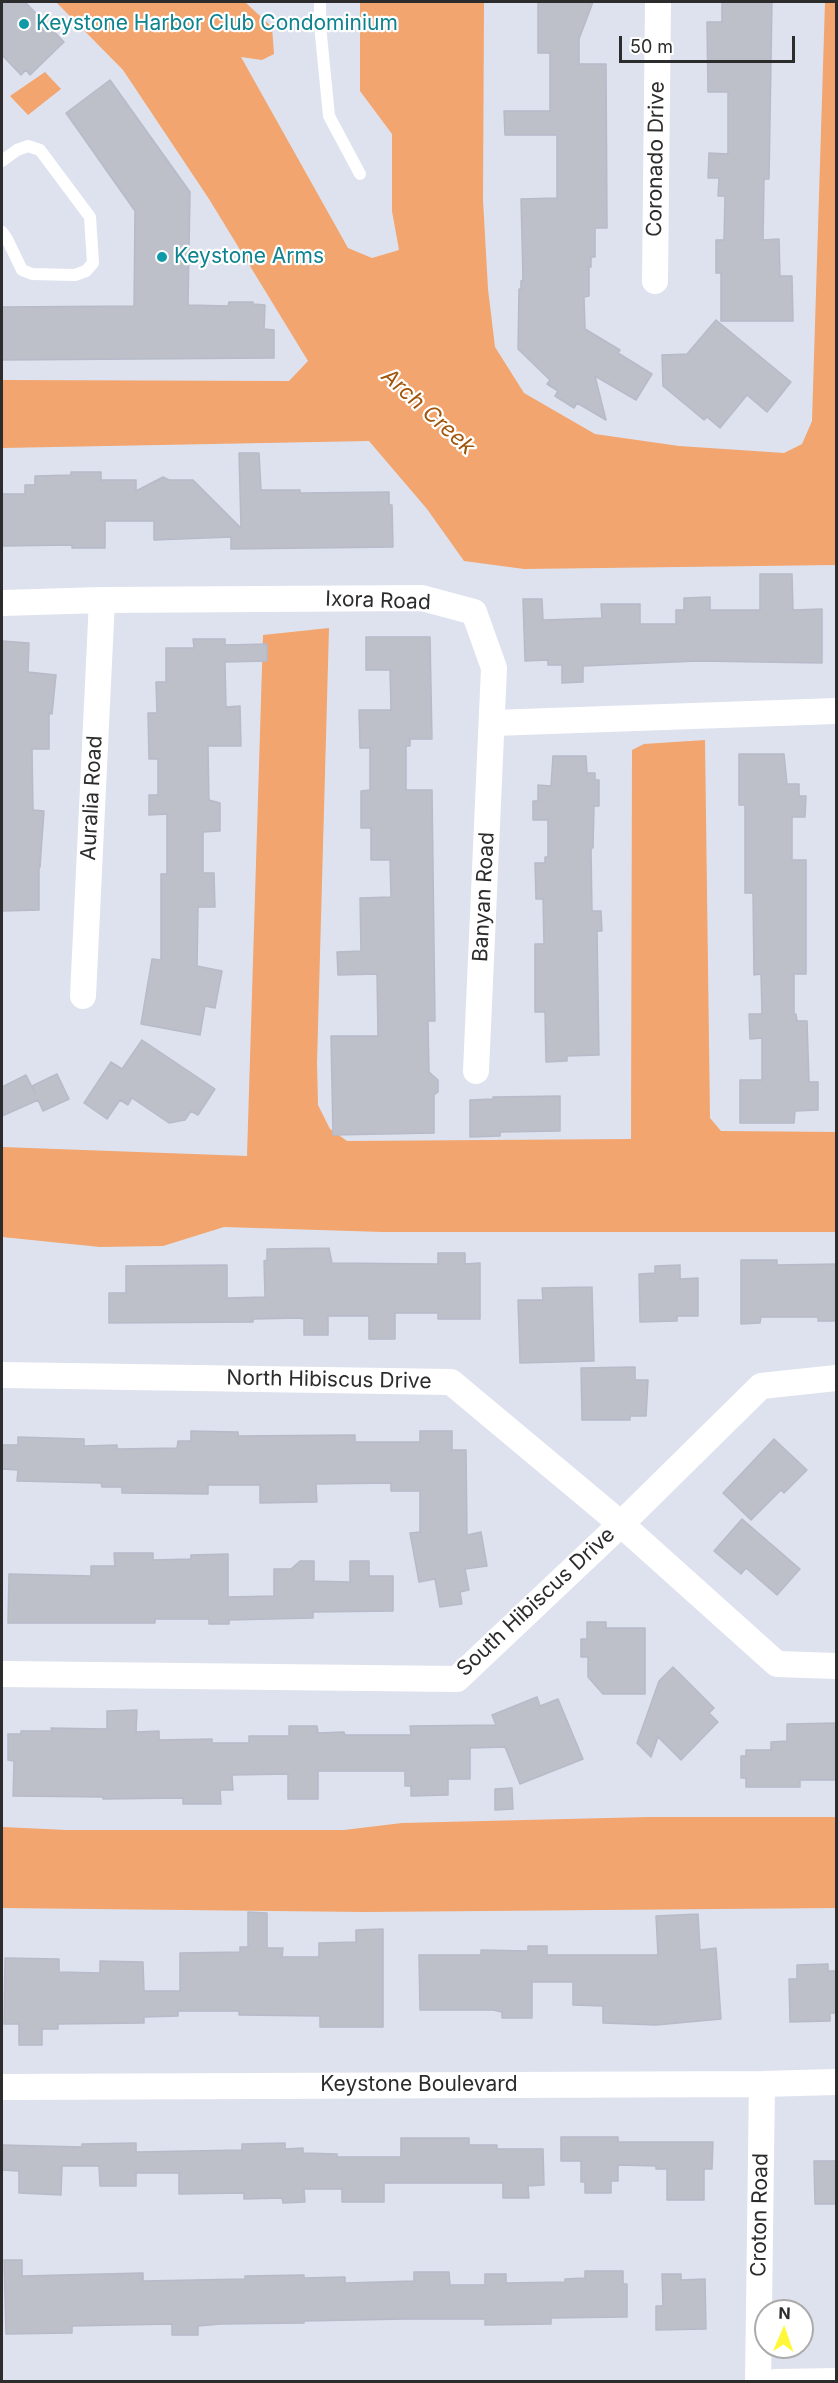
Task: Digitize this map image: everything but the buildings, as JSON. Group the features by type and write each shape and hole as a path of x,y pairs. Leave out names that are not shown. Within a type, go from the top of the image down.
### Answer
{"street":[{"name":"Coronado Drive","path":"655,281 658,2"},
{"name":"Ixora Road","path":"2,603 102,600 422,598 474,612 494,668 493,723"},
{"name":"Auralia Road","path":"82,996 102,600"},
{"path":"493,723 837,711"},
{"name":"Banyan Road","path":"476,1071 493,723"},
{"name":"North Hibiscus Drive","path":"2,1375 451,1382 621,1524"},
{"path":"621,1524 761,1386 837,1378"},
{"name":"South Hibiscus Drive","path":"2,1674 457,1679 621,1524 777,1664 837,1666"},
{"name":"Keystone Boulevard","path":"2,2087 837,2082"},
{"name":"Croton Road","path":"758,2382 762,2084"},
{"path":"776,2382 837,2381"}],"lane":[{"path":"320,2 320,25 329,116 360,174"},
{"path":"2,161 17,150 28,146 40,150 90,217 93,263 86,272 75,274 32,274 22,270 2,232"}],"water":[{"name":"Arch Creek","path":"56,2 245,2 272,27 274,54 262,60 241,57 348,248 372,258 399,250 392,211 392,134 360,91 360,2 484,2 483,200 488,289 495,347 524,393 595,434 679,446 784,453 802,444 812,421 825,2 836,2 836,565 524,569 464,561 427,509 369,441 2,448 2,380 289,381 308,361 209,199 123,70"},
{"path":"45,72 61,89 28,115 10,96"},
{"path":"329,628 317,1063 318,1105 330,1129 347,1141 631,1139 632,750 644,744 705,740 710,1118 721,1131 836,1132 836,1232 383,1232 224,1227 163,1246 100,1247 2,1237 2,1147 247,1156 263,635"},
{"path":"649,1817 836,1817 836,1908 366,1912 2,1908 2,1827 67,1830 344,1830 402,1823"}],"place":[{"name":"Keystone Harbor Club Condominium","path":"24,24"},
{"name":"Keystone Arms","path":"162,257"}]}
